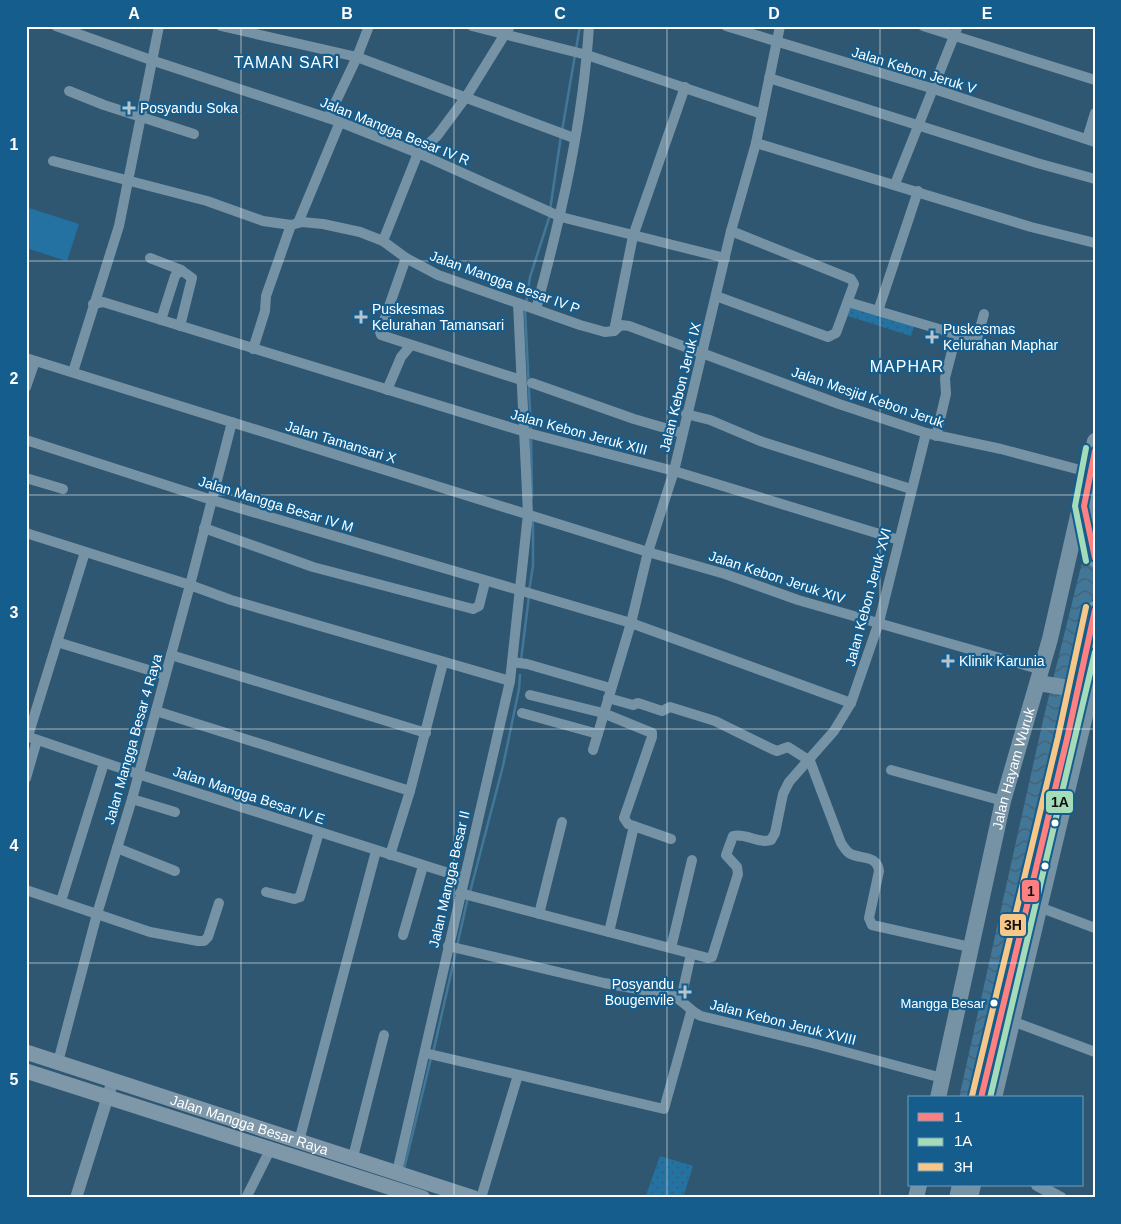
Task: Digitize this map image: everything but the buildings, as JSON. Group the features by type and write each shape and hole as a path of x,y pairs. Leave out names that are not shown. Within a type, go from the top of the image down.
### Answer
{"main road":[{"name":"Jalan Hayam Wuruk","path":"938,1096 1004,801 1043,679 1092,477 1095,441"},
{"path":"1095,450 1084,497 1086,521 1095,559"},
{"path":"1092,477 1095,501"},
{"path":"994,1096 1012,1021 1019,964 1039,907 1088,685 1095,609"},
{"path":"1043,679 1088,685"},
{"path":"982,1096 1019,964 1088,685"},
{"name":"Jalan Mangga Besar Raya","path":"26,1052 474,1198"},
{"name":"Jalan Mangga Besar Raya","path":"26,1071 49,1082 108,1098 264,1148 340,1176 384,1185 400,1193 423,1198"},
{"path":"264,1129 264,1148"}],"street":[{"name":"Jalan Mangga Besar IV R","path":"56,26 151,60 340,122 418,153 557,215 725,258"},
{"path":"73,372 119,226 158,26"},
{"path":"221,26 357,57 566,136"},
{"path":"328,118 357,57 369,26"},
{"path":"472,26 507,30 685,87 762,114"},
{"path":"534,308 557,215 566,136 580,54 589,26"},
{"name":"Jalan Kebon Jeruk V","path":"726,26 934,89 1091,140"},
{"name":"Jalan Kebon Jeruk IX","path":"593,750 631,623 648,552 674,471 731,231 756,143 780,26"},
{"path":"923,26 1095,80"},
{"path":"895,184 958,26"},
{"path":"383,242 418,153 437,136 466,97 507,30"},
{"path":"769,78 1095,179"},
{"path":"614,331 634,236 685,87"},
{"path":"69,91 104,105 194,134"},
{"path":"1091,140 1095,113"},
{"path":"253,349 265,311 266,296 340,122"},
{"path":"756,143 918,191 1030,227 1095,243"},
{"name":"Jalan Mangga Besar IV P","path":"53,161 207,201 263,220 295,224 323,224 360,232 383,242 406,258 438,275 580,325 605,332 614,331 621,325 629,326 701,353"},
{"path":"878,311 918,191"},
{"path":"716,296 828,337 836,333 854,288 854,280 731,231"},
{"path":"150,258 180,270 192,278 180,326"},
{"path":"406,258 380,332 411,345 521,380"},
{"path":"161,320 175,276 180,270"},
{"name":"Jalan Kebon Jeruk XIII","path":"93,304 103,302 527,432 674,471 899,540"},
{"path":"848,302 949,332 972,342 977,339 984,314"},
{"name":"Jalan Mangga Besar II","path":"400,1173 428,1054 449,946 463,894 464,878 510,681 518,662 521,592 529,514 527,432 521,380 519,303"},
{"name":"Jalan Kebon Jeruk XVI","path":"691,954 712,957 738,874 737,867 726,855 727,847 736,834 764,842 771,840 775,833 780,808 789,782 810,761 834,731 852,703 878,622 911,489 946,394 945,378 956,336"},
{"path":"387,390 401,357 411,345"},
{"name":"Jalan Mesjid Kebon Jeruk","path":"701,353 931,434 1001,449 1092,477"},
{"path":"26,387 31,359"},
{"name":"Jalan Tamansari X","path":"31,359 648,552"},
{"path":"532,383 634,419 682,432"},
{"path":"686,414 710,420 760,441 911,489"},
{"name":"Jalan Mangga Besar 4 Raya","path":"58,1062 97,914 132,799 156,711 232,422"},
{"name":"Jalan Mangga Besar IV M","path":"26,440 212,500 485,582 631,623 852,703"},
{"path":"26,478 63,489"},
{"path":"204,528 313,567 473,609 478,606 485,582"},
{"path":"26,533 232,600 510,681"},
{"path":"26,778 31,737 57,642 85,552"},
{"name":"Jalan Kebon Jeruk XIV","path":"648,552 725,574 798,600 878,622 1043,679"},
{"path":"57,642 165,675"},
{"path":"171,655 426,733"},
{"path":"518,662 609,693 633,705 638,703 662,711 670,707 715,721 772,749 778,751 788,748 810,761 841,843 849,853 872,859 878,865 879,871 869,918 872,925 970,947"},
{"path":"390,855 410,791 443,663"},
{"path":"530,695 603,713 648,731 652,735 624,815 626,823 671,839"},
{"path":"156,711 410,791"},
{"path":"522,713 598,734"},
{"name":"Jalan Mangga Besar IV E","path":"31,737 104,763 464,878"},
{"path":"61,901 104,763"},
{"path":"892,770 1004,801"},
{"path":"132,799 175,812"},
{"path":"539,914 562,822"},
{"path":"609,932 634,826"},
{"path":"266,892 294,900 300,897 319,832"},
{"path":"117,848 175,871"},
{"path":"299,1141 376,851"},
{"path":"671,948 692,860"},
{"path":"404,935 424,866"},
{"path":"26,890 150,932 204,941 209,934 219,903"},
{"path":"449,946 604,984 681,999 691,954 463,894"},
{"path":"1039,907 1095,928"},
{"name":"Jalan Kebon Jeruk XVIII","path":"681,999 691,1012 702,1016 942,1078"},
{"path":"428,1054 664,1109 691,1012"},
{"path":"1012,1021 1095,1052"},
{"path":"353,1158 384,1035"},
{"path":"481,1198 518,1075"},
{"path":"76,1198 114,1080"},
{"path":"246,1198 264,1148"},
{"path":"1039,1186 1061,1198"}],"shaded area":[{"path":"26,207 79,224 67,261 26,248"},
{"path":"851,306 914,326 911,336 848,316"},
{"path":"660,1156 693,1166 683,1198 645,1198"}],"water":[{"path":"1095,510 1095,588 977,1096 959,1096 1044,716"}],"waterway":[{"path":"576,49 580,26"},
{"path":"562,131 575,55"},
{"path":"550,210 561,136"},
{"path":"526,304 530,277 550,215"},
{"path":"525,309 531,431"},
{"path":"531,436 532,498"},
{"path":"529,591 533,566 533,519"},
{"path":"521,660 529,596"},
{"path":"470,892 503,766 519,689 520,675"},
{"path":"457,946 468,897"},
{"path":"433,1053 456,951"},
{"path":"404,1169 431,1058"}],"transit line":[{"name":"1A","path":"1086,448 1075,506 1086,561"},
{"name":"1","path":"1095,451 1084,506 1095,558"},
{"name":"3H","path":"972,1096 1058,737 1086,607"},
{"name":"1","path":"981,1096 1067,739 1095,610"},
{"name":"1A","path":"990,1096 1095,652"}],"place":[{"name":"Posyandu Soka","path":"129,108"},
{"name":"Puskesmas Kelurahan Tamansari","path":"361,317"},
{"name":"Puskesmas Kelurahan Maphar","path":"932,337"},
{"name":"Klinik Karunia","path":"948,661"},
{"name":"Posyandu Bougenvile","path":"685,992"},
{"name":"Mangga Besar","path":"994,1003"}],"district":[{"name":"TAMAN SARI","path":"287,62"},
{"name":"MAPHAR","path":"907,366"}]}
